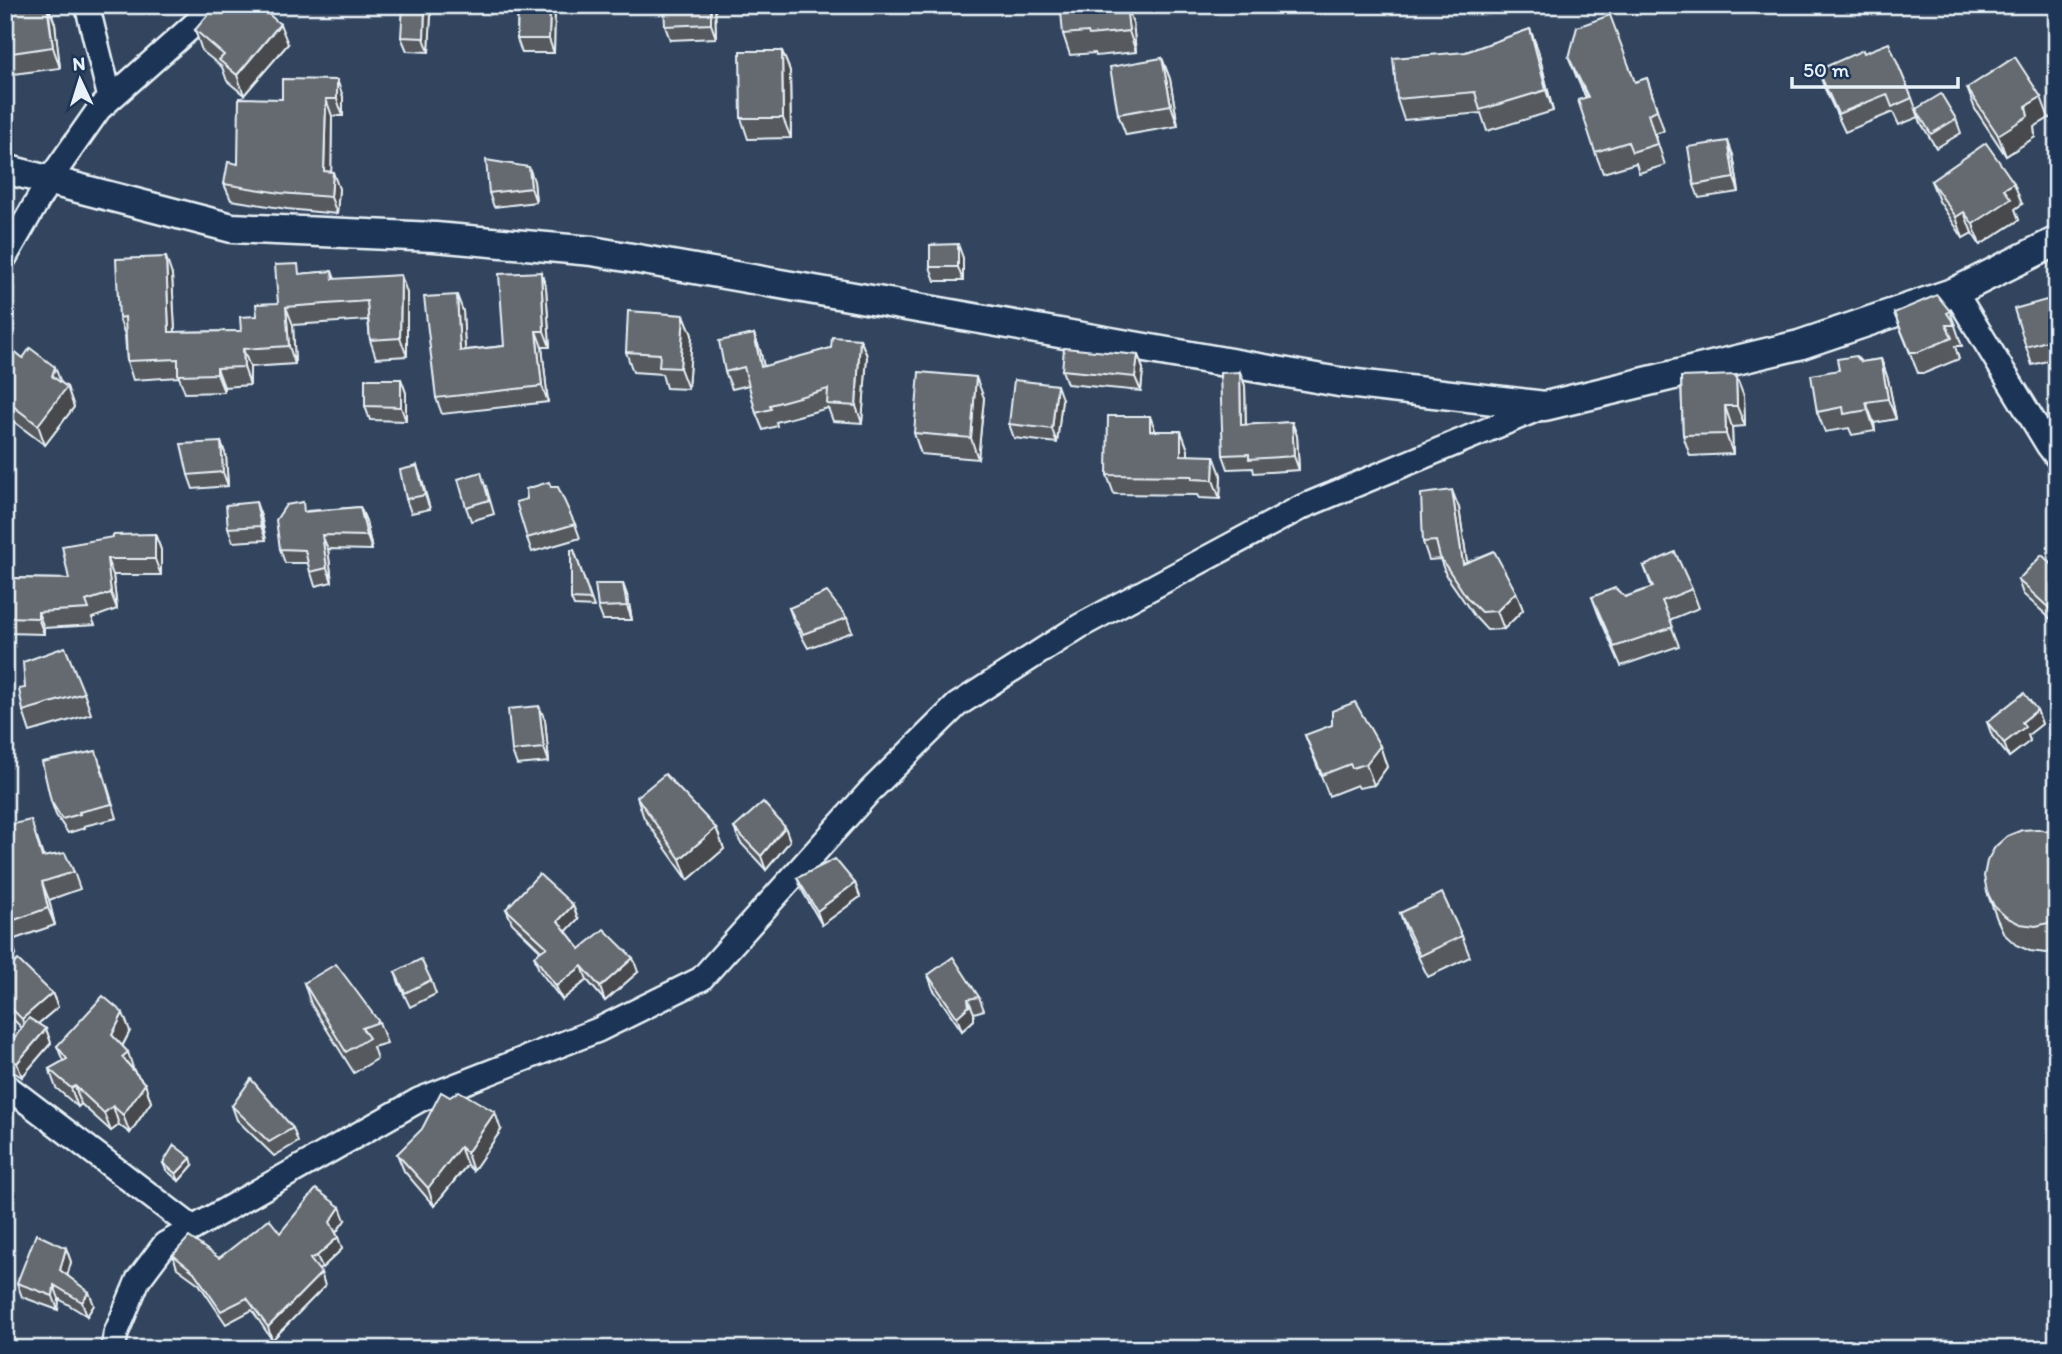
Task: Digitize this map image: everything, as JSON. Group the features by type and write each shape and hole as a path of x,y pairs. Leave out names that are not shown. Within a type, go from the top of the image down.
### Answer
{"street":[{"path":"87,5 110,99"},
{"path":"5,257 50,180 99,109 216,5"},
{"path":"5,169 232,228 435,237 592,251 1339,382 1545,406"},
{"path":"113,1349 116,1333 138,1280 165,1244 419,1101 598,1030 701,979 870,792 957,705 1080,626 1302,508 1545,406 1800,345 1955,292 2057,241"},
{"path":"1955,292 2057,457"},
{"path":"5,1085 193,1228"}],"building":[{"path":"47,5 53,47 5,54 5,9"},
{"path":"216,5 258,5 280,24 237,75 219,60 224,55 195,30"},
{"path":"403,5 425,5 424,38 401,37"},
{"path":"518,5 550,5 549,39 517,39"},
{"path":"664,5 711,5 711,24 665,26"},
{"path":"1068,5 1126,5 1129,31 1089,35 1088,32 1063,34 1061,12 1069,11"},
{"path":"1610,15 1635,82 1647,78 1657,110 1648,114 1657,144 1632,152 1628,142 1595,152 1578,100 1588,97 1569,58 1577,27"},
{"path":"1530,29 1546,90 1480,110 1475,92 1397,99 1393,58 1466,52"},
{"path":"1889,43 1912,98 1892,107 1887,94 1838,114 1818,70 1863,50 1864,53"},
{"path":"740,51 782,51 783,118 741,118"},
{"path":"2015,57 2041,97 2026,106 2028,116 1998,135 1967,88"},
{"path":"1162,58 1171,105 1118,114 1110,67"},
{"path":"282,79 337,80 337,99 326,99 324,171 333,172 331,197 280,193 224,184 228,162 238,164 239,98 282,99"},
{"path":"1941,94 1956,119 1931,134 1916,109"},
{"path":"1728,141 1734,178 1694,185 1688,147"},
{"path":"1986,143 2014,183 2004,189 2011,199 1973,224 1964,212 1956,217 1931,181"},
{"path":"486,160 529,167 531,188 489,193"},
{"path":"958,244 958,267 930,267 930,245"},
{"path":"166,257 169,332 241,331 240,317 257,316 256,304 278,303 275,265 298,264 299,274 332,271 333,279 401,275 400,338 370,340 367,301 286,307 289,346 243,349 244,367 217,368 217,374 178,375 178,359 127,361 125,317 119,318 116,259"},
{"path":"541,272 544,331 536,331 542,386 436,398 424,297 457,295 460,351 504,346 499,274"},
{"path":"1937,295 1950,311 1947,313 1955,325 1946,325 1952,338 1918,352 1910,352 1894,313"},
{"path":"2057,297 2057,338 2026,347 2014,309"},
{"path":"628,311 684,315 680,368 659,367 660,354 626,352"},
{"path":"754,334 761,367 831,348 832,337 860,339 856,406 827,404 828,389 770,405 771,409 756,413 744,367 725,372 719,341"},
{"path":"2057,346 2057,388 2050,384"},
{"path":"30,348 55,367 52,376 67,387 38,425 5,400 5,360 13,350 23,358"},
{"path":"1064,348 1138,355 1135,377 1062,370"},
{"path":"1856,356 1861,362 1881,359 1888,399 1866,402 1868,410 1844,414 1843,407 1817,412 1811,375 1839,370 1837,359"},
{"path":"919,372 976,377 971,438 914,433"},
{"path":"1240,372 1241,425 1292,422 1294,456 1249,459 1249,454 1223,455 1220,373"},
{"path":"1736,375 1737,406 1725,406 1726,434 1683,435 1681,377"},
{"path":"365,379 401,379 401,407 365,406"},
{"path":"1014,380 1057,385 1052,429 1009,424"},
{"path":"1108,416 1150,416 1150,431 1181,431 1181,455 1214,456 1213,480 1192,479 1192,476 1107,475"},
{"path":"221,442 223,472 188,475 181,444"},
{"path":"417,466 425,495 406,499 400,470"},
{"path":"481,472 489,500 466,507 458,479"},
{"path":"549,482 551,487 558,487 575,524 527,538 516,502 527,499 526,489"},
{"path":"1452,490 1463,564 1494,551 1516,592 1497,611 1481,612 1468,599 1440,557 1436,541 1423,542 1421,494"},
{"path":"256,502 261,526 228,528 226,505"},
{"path":"303,502 304,512 360,507 367,536 322,535 327,568 310,572 305,550 280,549 276,520 286,505"},
{"path":"155,534 155,559 107,559 111,593 86,601 89,609 38,612 38,618 5,617 5,578 69,579 62,546 113,535"},
{"path":"571,550 574,550 591,600 571,599"},
{"path":"1675,552 1692,589 1662,601 1673,627 1614,647 1592,597 1615,588 1625,597 1653,587 1644,566"},
{"path":"2042,555 2057,569 2057,600 2049,608 2018,580"},
{"path":"595,584 623,584 627,606 598,607"},
{"path":"827,592 847,618 803,634 789,608"},
{"path":"65,647 84,693 23,711 19,689 25,688 23,662"},
{"path":"2024,693 2037,710 2022,722 2025,727 2004,743 1987,722"},
{"path":"1355,702 1380,746 1366,764 1352,768 1350,764 1322,775 1305,735 1332,725 1332,711"},
{"path":"539,706 544,748 512,751 508,709"},
{"path":"96,751 112,804 62,819 51,801 42,762"},
{"path":"665,774 716,828 680,859 637,797"},
{"path":"763,802 785,827 761,856 734,828"},
{"path":"31,820 42,857 65,853 74,872 42,882 48,908 6,923 9,937 5,938 5,826"},
{"path":"2038,829 2057,835 2057,919 2036,926 2020,924 2006,917 1994,906 1987,892 1984,876 1987,861 1995,847 2007,836 2022,830"},
{"path":"835,859 855,883 817,911 797,878"},
{"path":"539,874 573,905 558,921 580,949 604,929 633,958 600,987 582,966 556,986 534,956 547,947 506,909"},
{"path":"1442,893 1462,936 1420,956 1400,913"},
{"path":"953,957 979,997 968,999 969,1006 957,1017 928,975"},
{"path":"421,959 431,980 405,993 395,972"},
{"path":"18,960 52,993 22,1019 5,1002 5,971"},
{"path":"336,964 379,1022 362,1028 369,1038 346,1052 304,983"},
{"path":"103,996 123,1013 112,1035 128,1052 122,1057 145,1084 123,1115 113,1106 104,1113 75,1086 71,1088 49,1069 67,1059 57,1046"},
{"path":"29,1018 46,1029 17,1063 5,1056 5,1051"},
{"path":"251,1079 293,1128 269,1142 232,1106"},
{"path":"459,1091 495,1112 467,1153 460,1147 428,1188 397,1154 422,1129 441,1092 450,1097"},
{"path":"174,1145 191,1158 176,1174 163,1163"},
{"path":"316,1189 340,1207 330,1222 338,1237 310,1259 321,1273 268,1327 247,1298 221,1311 194,1272 173,1255 189,1237 219,1258 269,1219 280,1233"},
{"path":"36,1234 66,1248 60,1270 89,1292 82,1302 54,1285 53,1296 17,1283"}]}
